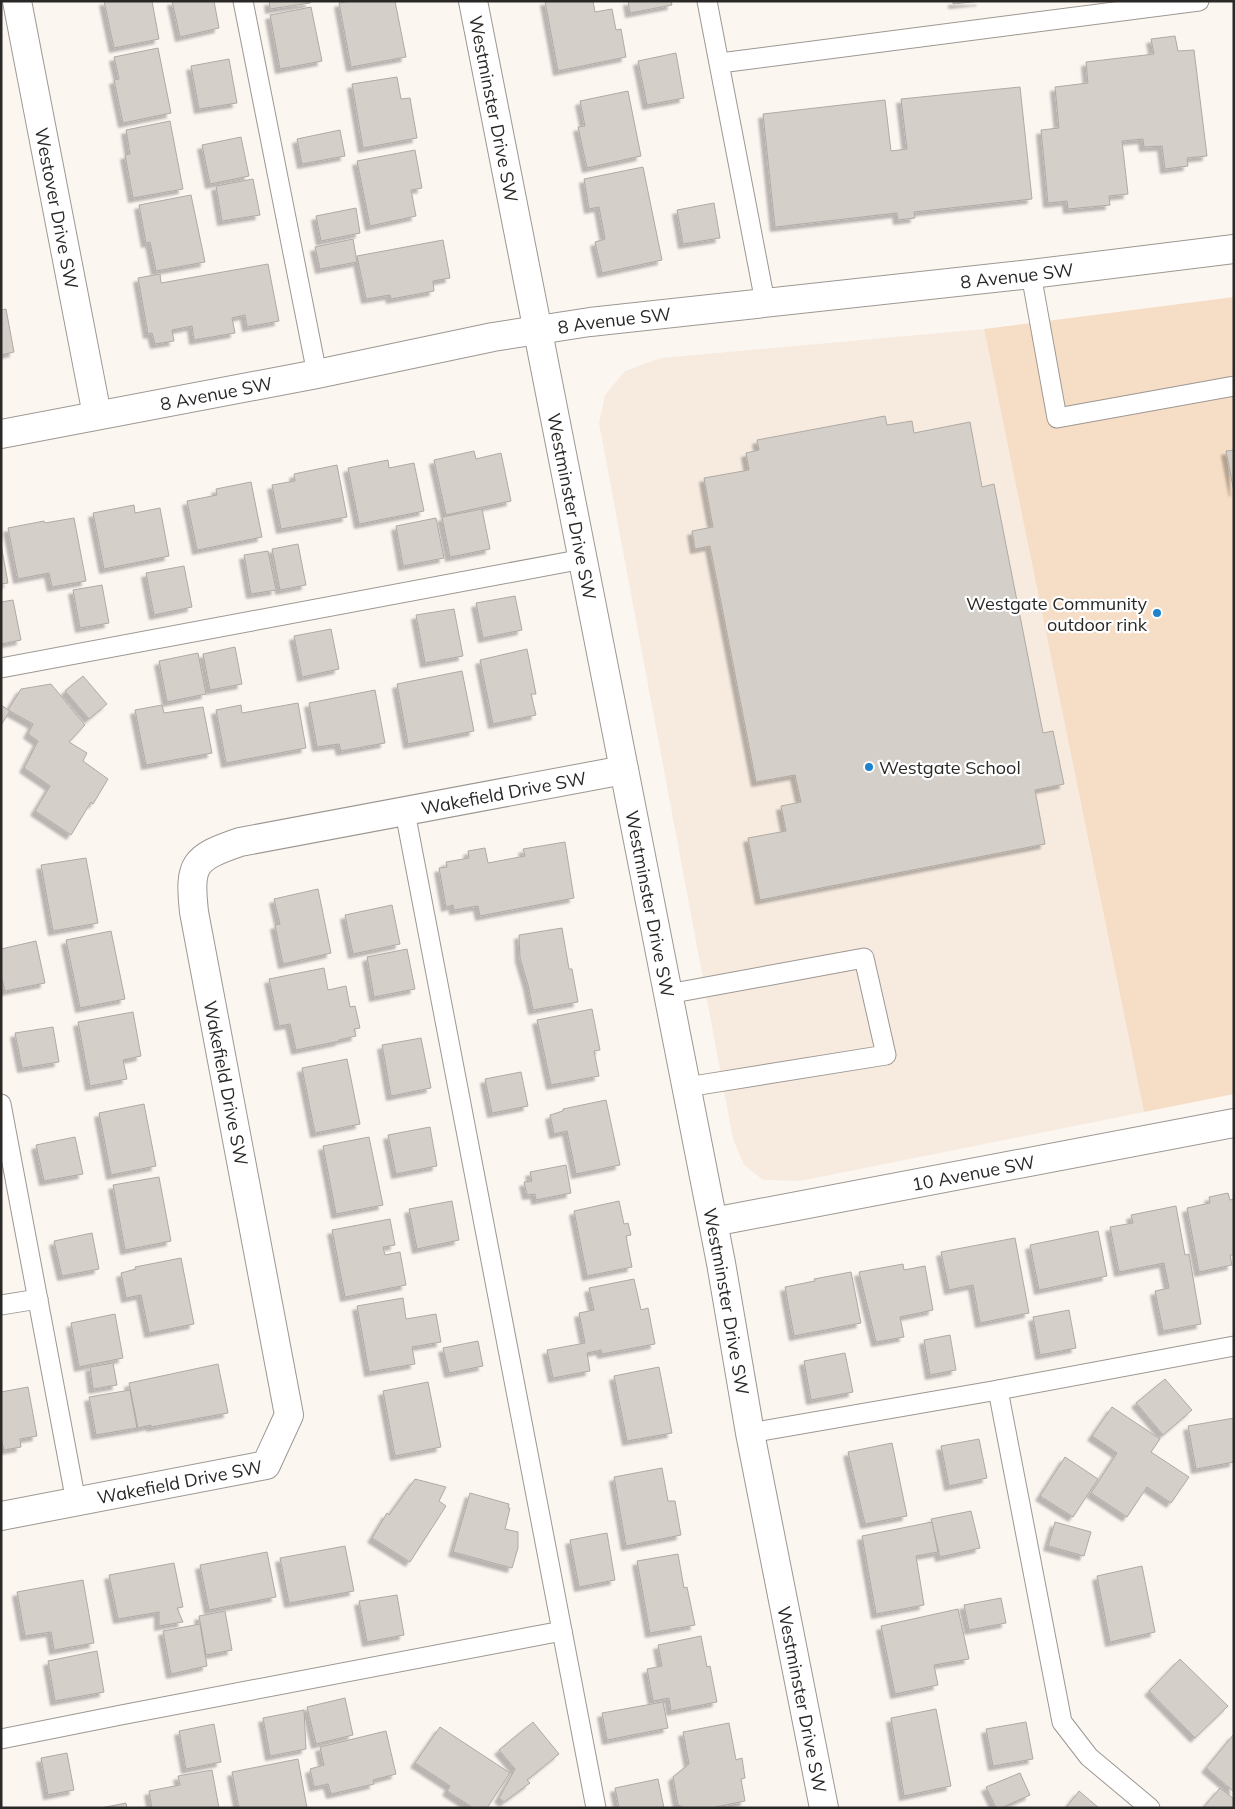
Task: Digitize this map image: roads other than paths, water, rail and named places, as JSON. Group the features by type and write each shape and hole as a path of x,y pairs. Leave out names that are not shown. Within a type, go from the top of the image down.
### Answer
{"street":[{"name":"Westover Drive SW","path":"17,1 97,415"},
{"name":"Westminster Drive SW","path":"473,1 687,1088 713,1222 750,1433 824,1808"},
{"name":"8 Avenue SW","path":"1,434 318,374 493,337 590,322 1030,274 1234,249"},
{"name":"Wakefield Drive SW","path":"1,1516 266,1465 289,1415 194,912 191,884 196,865 213,851 240,842 624,770"},
{"name":"10 Avenue SW","path":"713,1222 1234,1123"}],"lane":[{"path":"243,1 318,374"},
{"path":"707,1 765,302"},
{"path":"720,63 1199,1"},
{"path":"1030,274 1057,418 1234,386"},
{"path":"1,668 583,559"},
{"path":"405,812 596,1808"},
{"path":"668,994 864,958 886,1055 687,1088"},
{"path":"1,1104 76,1502"},
{"path":"1,1305 38,1298"},
{"path":"750,1433 998,1390 1234,1346"},
{"path":"998,1390 1062,1722 1088,1758 1150,1808"},
{"path":"1,1739 562,1631"}],"place":[{"name":"Westgate Community outdoor rink","path":"1157,613"},
{"name":"Westgate School","path":"869,767"}]}
